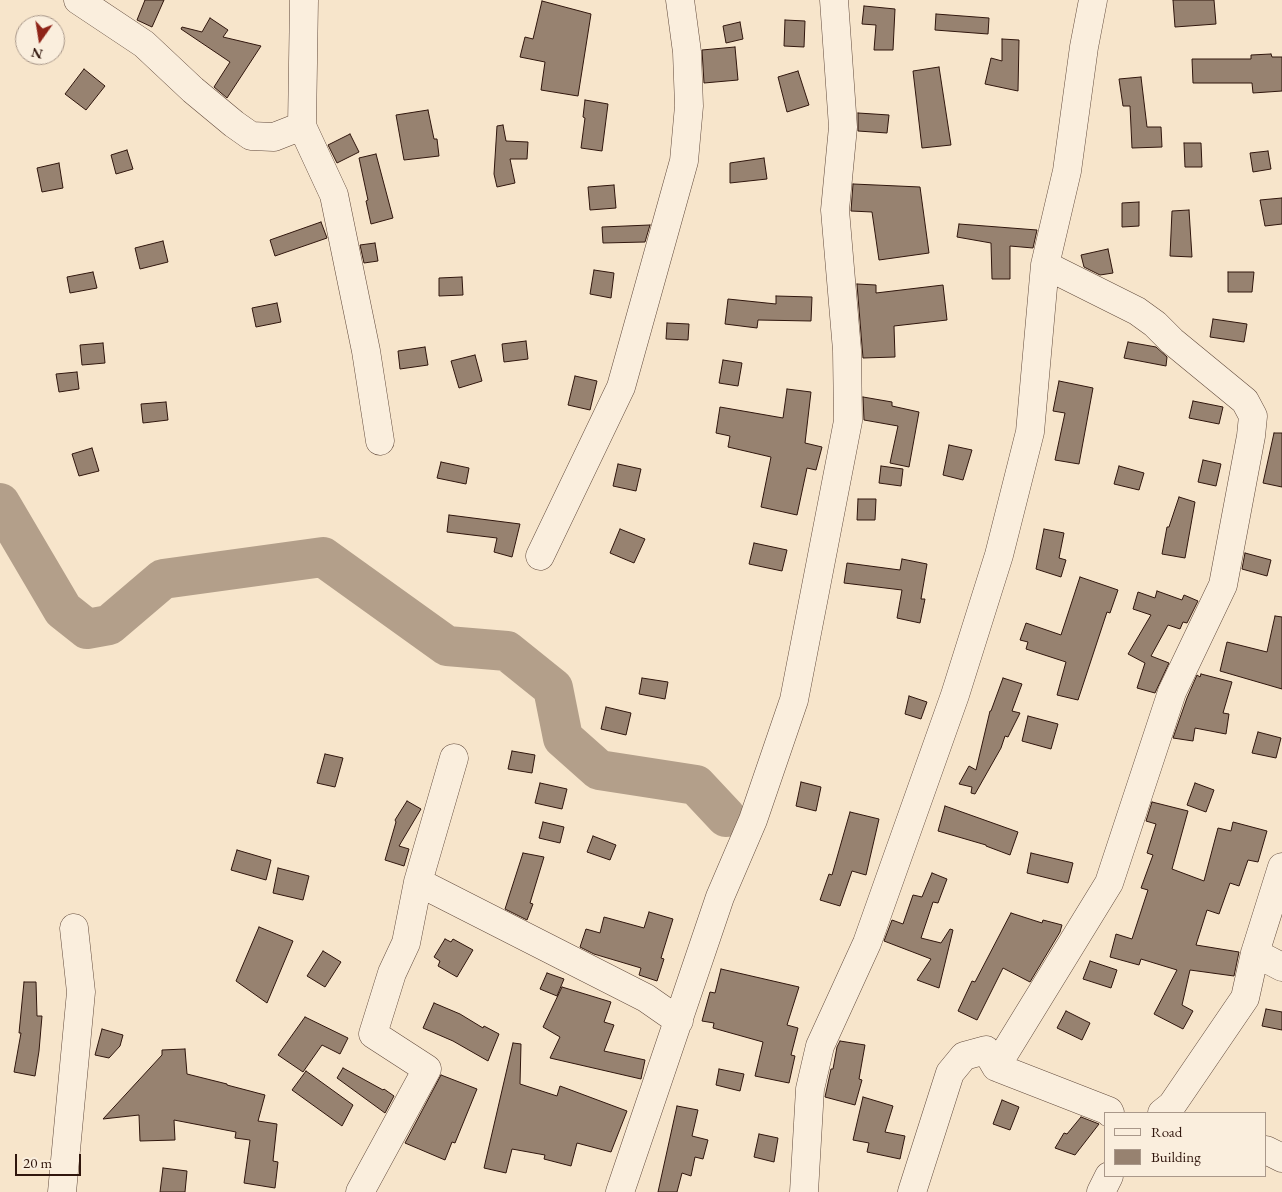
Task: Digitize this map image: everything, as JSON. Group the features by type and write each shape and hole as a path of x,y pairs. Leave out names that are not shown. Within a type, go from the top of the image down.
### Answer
{"street":[{"path":"78,0 144,44 192,90 251,136 274,138 302,126"},
{"path":"304,0 302,126 334,195 366,351 380,441"},
{"path":"540,556 621,387 684,161 689,106 687,52 680,0"},
{"path":"620,1192 720,897 753,820 794,700 848,421 847,350 835,210 842,127 834,0"},
{"path":"804,1192 810,1089 820,1046 870,934 955,695 1002,546 1030,432 1045,265 1067,171 1084,47 1093,0"},
{"path":"996,1067 1109,883 1172,692 1223,585 1251,436 1253,416 1245,401 1172,341 1156,324 1138,311 1045,265"},
{"path":"360,1192 427,1069 373,1034 392,973 406,944 418,882 454,758"},
{"path":"1174,1110 1245,998 1255,953 1282,867"},
{"path":"418,882 646,998 679,1021"},
{"path":"62,1192 82,992 74,928"},
{"path":"1255,953 1282,967"},
{"path":"912,1192 950,1074 964,1056 986,1050 996,1067 1110,1112"},
{"path":"1267,1150 1282,1158"},
{"path":"1101,1192 1108,1177"}],"building":[{"path":"145,0 164,0 152,27 137,20"},
{"path":"1173,0 1214,0 1216,24 1175,27"},
{"path":"542,1 591,14 578,96 541,90 545,62 520,57 525,37 533,39"},
{"path":"864,6 895,9 893,50 874,50 876,25 862,24"},
{"path":"936,14 989,18 988,34 935,30"},
{"path":"210,18 228,30 223,37 261,46 227,98 214,87 230,62 181,29 182,27 202,32"},
{"path":"785,20 805,21 804,47 784,46"},
{"path":"740,22 743,39 726,43 723,26"},
{"path":"1002,39 1019,40 1018,91 985,84 991,58 1002,61"},
{"path":"735,47 738,80 704,83 702,50"},
{"path":"1271,54 1272,57 1282,57 1282,91 1253,93 1252,83 1193,83 1192,59 1251,59 1251,55"},
{"path":"939,67 951,145 922,148 913,71"},
{"path":"84,69 105,86 86,110 65,94"},
{"path":"798,71 809,105 787,112 778,77"},
{"path":"1141,77 1147,127 1161,127 1162,147 1132,148 1130,106 1123,106 1119,79"},
{"path":"585,100 608,104 602,151 581,148"},
{"path":"428,110 434,139 437,139 439,156 404,160 396,115"},
{"path":"858,113 889,115 887,133 858,131"},
{"path":"503,125 506,141 528,142 527,159 510,159 515,183 497,187 494,174 497,126"},
{"path":"350,134 359,152 337,163 328,145"},
{"path":"1184,143 1201,143 1202,167 1185,167"},
{"path":"127,150 133,169 116,174 111,155"},
{"path":"1268,151 1271,169 1253,172 1250,153"},
{"path":"376,154 393,218 371,224 359,158"},
{"path":"764,158 767,179 730,183 730,163"},
{"path":"59,163 63,188 42,192 37,168"},
{"path":"853,184 920,187 929,253 879,260 872,212 851,211"},
{"path":"614,185 616,208 590,210 588,187"},
{"path":"1282,198 1282,224 1265,226 1260,200"},
{"path":"1139,202 1139,226 1122,227 1122,203"},
{"path":"1189,210 1192,257 1170,256 1172,211"},
{"path":"321,222 327,238 275,256 270,240"},
{"path":"959,224 1037,230 1033,248 1010,246 1010,279 992,279 991,243 957,237"},
{"path":"650,225 645,242 603,243 602,227"},
{"path":"163,241 168,262 140,269 135,248"},
{"path":"375,243 378,261 364,263 360,245"},
{"path":"1108,249 1113,273 1100,275 1084,267 1081,255"},
{"path":"594,270 614,273 611,298 590,294"},
{"path":"93,272 97,288 70,293 67,277"},
{"path":"1228,272 1254,272 1252,292 1228,292"},
{"path":"462,277 463,295 439,296 439,278"},
{"path":"857,284 876,285 876,293 943,285 947,320 894,326 895,357 863,358"},
{"path":"776,296 812,297 811,321 758,320 757,328 725,324 728,299 776,304"},
{"path":"277,303 281,322 256,327 252,308"},
{"path":"1213,319 1247,324 1244,342 1210,337"},
{"path":"667,323 689,324 688,340 666,339"},
{"path":"526,341 528,359 504,362 502,344"},
{"path":"1128,342 1156,347 1167,357 1166,366 1124,358"},
{"path":"103,343 105,363 82,365 80,345"},
{"path":"425,347 428,365 400,369 398,351"},
{"path":"475,355 482,381 459,388 451,361"},
{"path":"723,360 742,363 738,386 719,383"},
{"path":"77,372 79,389 59,392 56,374"},
{"path":"575,376 597,381 590,410 568,405"},
{"path":"1059,381 1093,388 1079,464 1055,460 1065,413 1053,411"},
{"path":"787,389 811,392 805,443 822,447 816,470 807,468 797,515 761,507 771,457 728,447 730,436 716,433 720,407 783,418"},
{"path":"863,397 892,402 892,406 919,412 909,467 890,463 898,426 864,420"},
{"path":"1193,401 1223,407 1219,424 1189,418"},
{"path":"166,402 168,420 143,423 141,404"},
{"path":"1274,433 1282,433 1282,487 1263,483"},
{"path":"949,445 972,450 963,480 943,475"},
{"path":"92,448 99,471 79,476 72,454"},
{"path":"1203,460 1221,464 1216,486 1198,482"},
{"path":"441,462 469,468 466,484 437,478"},
{"path":"618,464 641,469 636,491 613,486"},
{"path":"881,466 903,469 901,486 879,483"},
{"path":"1119,466 1144,473 1139,490 1114,484"},
{"path":"1179,497 1195,502 1185,558 1162,554 1167,527 1169,527"},
{"path":"858,499 876,499 875,520 857,520"},
{"path":"449,515 520,524 512,557 494,552 497,538 447,532"},
{"path":"620,529 645,539 634,563 610,553"},
{"path":"1044,529 1064,533 1059,558 1066,560 1061,577 1036,569"},
{"path":"754,543 787,550 782,571 749,564"},
{"path":"1245,553 1271,560 1267,576 1242,569"},
{"path":"902,559 927,564 921,599 925,599 920,623 897,618 902,590 844,583 847,563 900,570"},
{"path":"1080,577 1118,590 1110,613 1107,612 1078,700 1057,695 1066,662 1026,649 1028,642 1020,640 1026,623 1061,635"},
{"path":"1157,591 1182,600 1184,595 1198,601 1187,623 1183,622 1180,629 1168,625 1151,656 1169,663 1155,693 1137,688 1145,663 1128,654 1151,615 1133,609 1138,592 1155,598"},
{"path":"1275,616 1282,617 1282,689 1220,671 1227,642 1267,652"},
{"path":"1201,674 1232,682 1223,713 1229,714 1226,734 1195,728 1193,741 1173,738 1197,675 1200,677"},
{"path":"642,678 668,682 665,699 639,694"},
{"path":"1003,678 1022,684 1012,711 1020,713 1008,737 1005,736 1001,748 975,794 971,793 972,787 959,784 969,766 976,770 990,711"},
{"path":"909,696 927,702 921,719 905,714"},
{"path":"606,707 631,713 626,735 601,729"},
{"path":"1028,716 1058,724 1051,749 1022,741"},
{"path":"1258,732 1281,738 1276,758 1252,753"},
{"path":"512,751 535,755 532,773 508,769"},
{"path":"325,754 343,758 335,787 317,783"},
{"path":"801,782 821,787 816,811 796,806"},
{"path":"540,783 567,789 562,809 535,803"},
{"path":"1195,783 1214,790 1206,812 1187,805"},
{"path":"407,801 421,809 399,846 409,849 404,866 385,860 395,820"},
{"path":"1152,802 1188,811 1172,869 1204,881 1218,828 1231,831 1233,822 1267,831 1258,862 1248,860 1239,886 1230,883 1219,914 1207,910 1196,945 1239,952 1234,976 1190,970 1182,1005 1193,1011 1183,1029 1154,1014 1177,970 1141,959 1139,965 1110,957 1116,934 1132,939 1148,890 1141,888 1153,855 1147,853 1156,824 1146,821"},
{"path":"945,806 1018,832 1010,855 986,845 938,831"},
{"path":"850,812 879,819 866,875 852,871 840,906 820,900 829,874 832,875"},
{"path":"543,822 564,827 560,843 539,838"},
{"path":"593,836 616,845 610,860 587,852"},
{"path":"237,850 271,860 266,880 231,870"},
{"path":"523,853 544,857 530,903 533,904 527,920 505,909"},
{"path":"1031,853 1073,863 1068,883 1027,873"},
{"path":"278,868 309,876 303,900 273,893"},
{"path":"932,873 947,879 938,903 933,902 921,938 941,943 950,929 953,930 939,988 917,980 931,959 884,941 892,920 903,924 913,895 922,897"},
{"path":"649,912 673,919 661,958 664,959 657,981 639,975 641,968 594,954 580,947 586,929 600,933 604,917 644,928"},
{"path":"1011,913 1042,923 1043,920 1062,925 1060,932 1030,982 1003,968 977,1020 958,1011 972,981 975,982"},
{"path":"259,927 293,941 267,1003 236,981"},
{"path":"445,939 451,942 453,939 473,950 457,977 438,966 440,961 434,957"},
{"path":"323,951 341,962 325,987 307,976"},
{"path":"1090,961 1117,970 1111,988 1083,979"},
{"path":"721,969 799,987 787,1025 798,1028 791,1055 795,1056 789,1083 755,1076 763,1042 713,1028 714,1023 702,1021 710,992 715,993"},
{"path":"547,973 564,979 557,996 540,989"},
{"path":"24,982 36,982 37,1016 42,1016 35,1076 14,1072 21,1033 19,1033"},
{"path":"562,987 611,1002 604,1022 614,1025 604,1051 645,1060 641,1079 550,1058 560,1037 543,1027"},
{"path":"434,1003 499,1034 488,1061 453,1041 423,1028"},
{"path":"1266,1009 1282,1012 1282,1030 1262,1026"},
{"path":"1066,1011 1090,1023 1082,1040 1057,1028"},
{"path":"305,1017 348,1038 340,1054 322,1045 303,1072 278,1055"},
{"path":"102,1029 123,1035 120,1046 109,1058 95,1055"},
{"path":"840,1041 865,1045 859,1079 862,1080 855,1105 825,1097"},
{"path":"513,1043 521,1044 520,1084 557,1096 560,1086 627,1111 611,1152 577,1143 571,1166 544,1159 545,1155 512,1149 506,1173 484,1168"},
{"path":"185,1049 187,1074 265,1095 258,1121 277,1124 273,1161 278,1162 275,1188 244,1183 250,1140 235,1138 236,1132 174,1120 175,1140 140,1141 139,1115 103,1119 162,1055 162,1050"},
{"path":"343,1068 394,1096 385,1113 337,1078"},
{"path":"719,1069 744,1074 740,1091 716,1085"},
{"path":"306,1071 353,1105 342,1126 292,1090"},
{"path":"441,1075 477,1089 455,1143 452,1142 445,1160 405,1143"},
{"path":"863,1097 893,1106 885,1132 905,1136 900,1159 867,1152 869,1143 853,1140"},
{"path":"1002,1100 1019,1107 1010,1130 993,1124"},
{"path":"677,1106 698,1110 692,1136 708,1140 703,1159 695,1157 691,1176 682,1173 677,1192 658,1192"},
{"path":"1081,1117 1099,1124 1075,1155 1055,1148 1064,1133 1067,1134"},
{"path":"759,1134 778,1138 774,1162 754,1157"},
{"path":"163,1168 187,1171 185,1192 160,1192"}],"waterway":[{"path":"0,503 63,610 87,629 109,625 163,579 323,557 447,646 507,651 553,688 563,738 599,770 696,785 726,817"}]}
